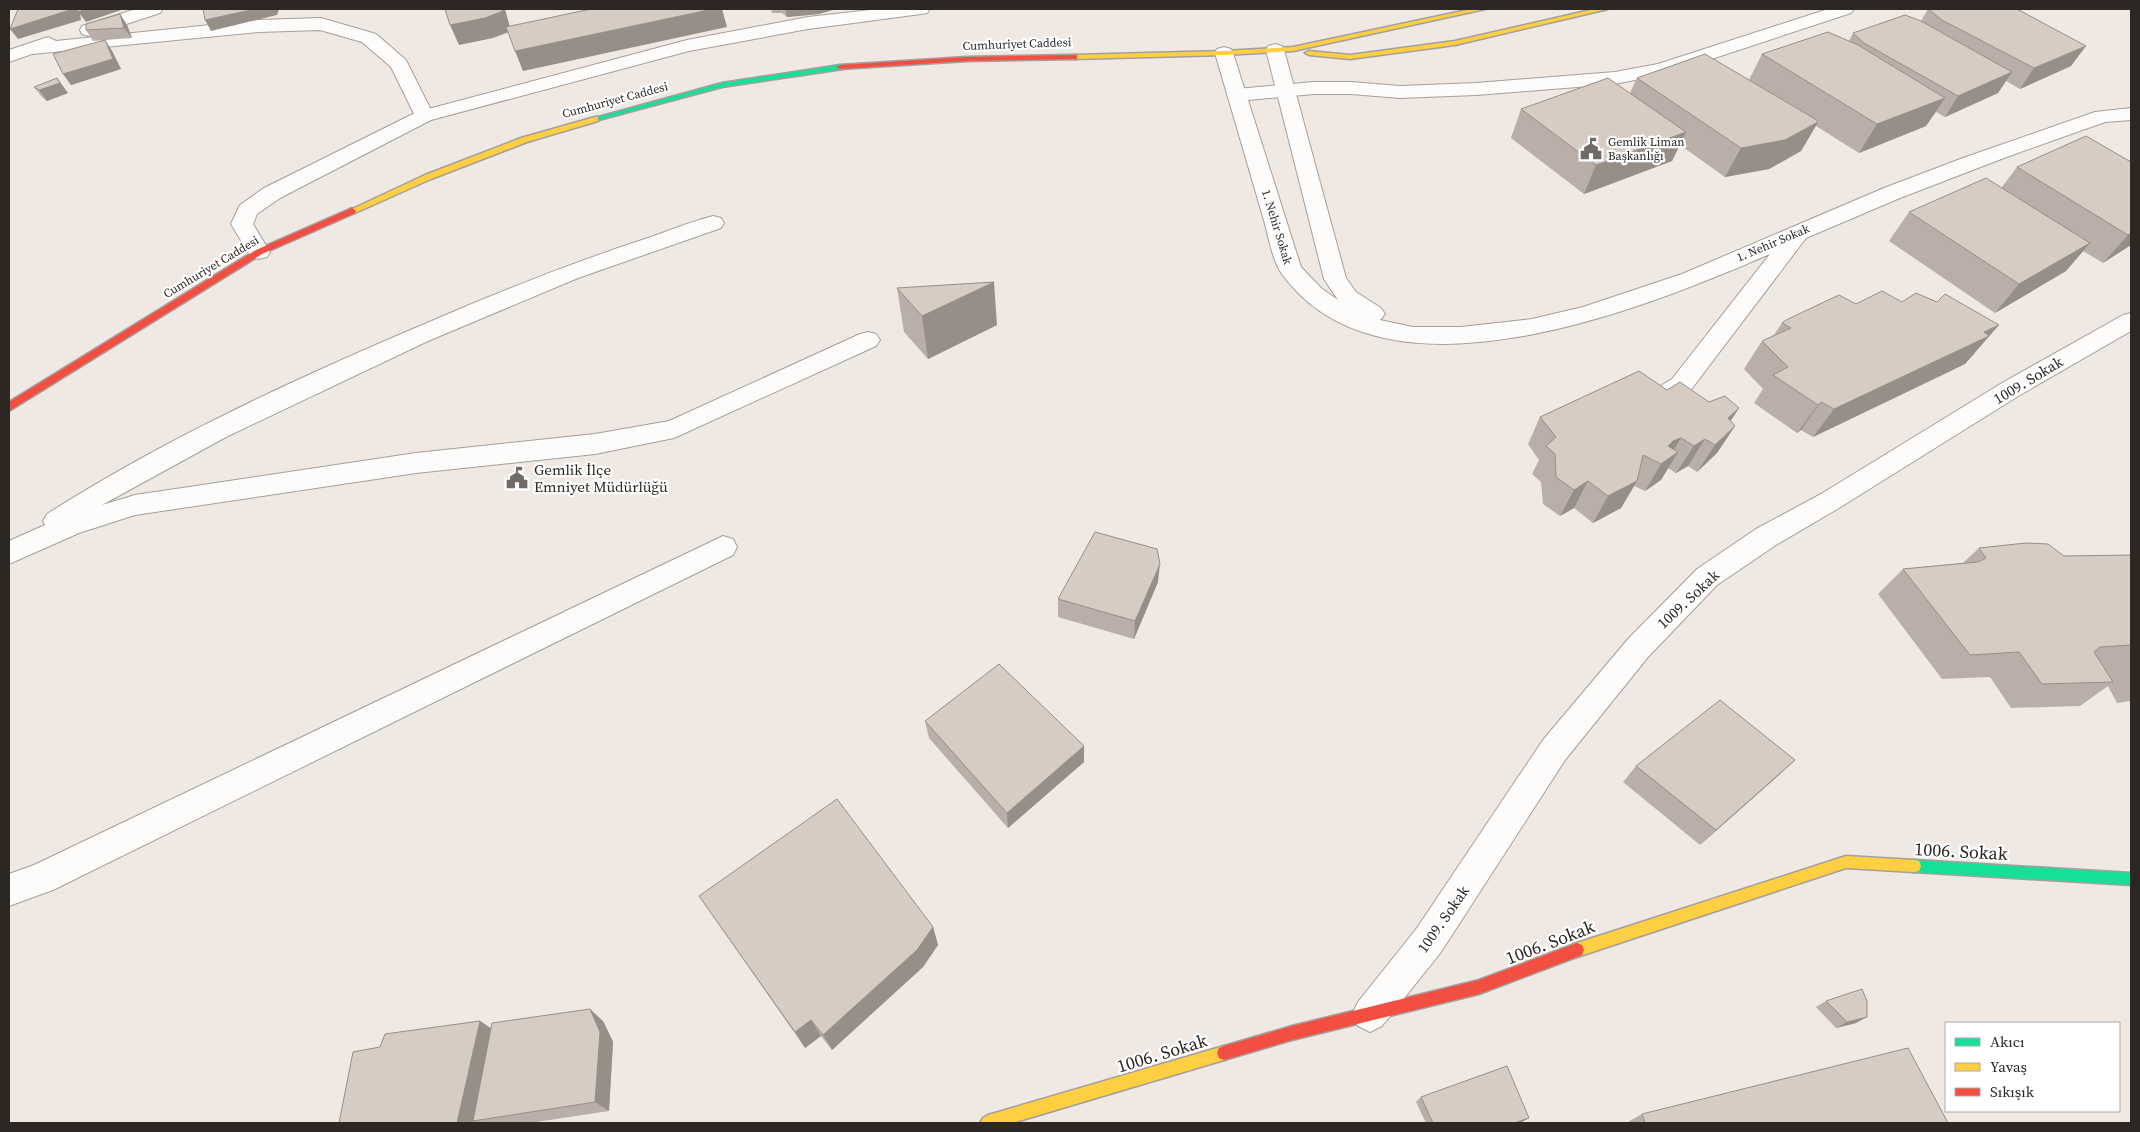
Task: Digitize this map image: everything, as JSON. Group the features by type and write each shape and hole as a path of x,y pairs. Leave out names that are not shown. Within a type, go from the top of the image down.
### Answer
{"main road":[{"path":"1284,50 1481,9"},
{"path":"1524,27 1568,9"},
{"path":"1284,50 1350,57 1455,43 1604,9"},
{"name":"Cumhuriyet Caddesi","path":"9,407 259,252 428,177 524,140 627,109 722,85 826,68 967,59 1284,50"},
{"name":"1006. Sokak","path":"988,1123 1292,1033 1479,987 1609,938 1846,862 2131,879"}],"street":[{"path":"9,56 154,9"},
{"path":"259,252 242,224 248,210 272,193 424,116 687,46 808,23 921,9"},
{"path":"1237,95 1351,88 1400,92 1476,89 1615,78 1662,69 1845,9"},
{"path":"30,49 259,26 321,24 369,38 400,64 424,116"},
{"path":"1284,50 1286,91 1335,279 1348,298 1406,335"},
{"name":"1. Nehir Sokak","path":"1224,53 1290,269 1304,287 1325,304 1365,325 1406,335 1455,336 1512,331 1591,312 1681,282 1894,192 2102,116 2131,114"},
{"path":"9,552 93,496 217,430 328,376 452,321 571,272 713,223"},
{"path":"1645,406 1681,385 1799,232"},
{"name":"1009. Sokak","path":"1370,1014 1429,940 1554,750 1638,648 1707,577 1766,537 1830,501 2011,389 2131,321"},
{"path":"9,552 70,526 135,504 416,463 595,444 674,429 868,340"},
{"path":"9,890 50,875 723,547"}],"building":[{"path":"18,9 73,9 10,29"},
{"path":"203,9 255,9 205,20"},
{"path":"445,9 502,9 503,11 485,18 450,25"},
{"path":"591,9 713,9 515,51 506,27"},
{"path":"1928,9 2017,9 2086,46 2034,68 1942,20"},
{"path":"120,14 124,28 86,30 86,24"},
{"path":"1905,15 1921,21 2012,72 1958,96 1864,43 1853,33"},
{"path":"1828,32 1858,45 1945,98 1877,124 1762,54"},
{"path":"105,40 113,59 63,74 53,54"},
{"path":"1705,54 1818,122 1785,140 1741,148 1637,78"},
{"path":"57,78 60,83 39,90 34,87"},
{"path":"1608,78 1686,132 1596,165 1521,109"},
{"path":"2086,136 2131,162 2131,233 2128,235 2017,167"},
{"path":"1986,178 2090,243 2019,284 1909,212"},
{"path":"994,282 922,316 897,288"},
{"path":"1882,291 1902,302 1916,293 1937,302 1945,294 1999,325 1984,332 1989,336 1834,409 1821,402 1818,405 1773,375 1788,367 1762,341 1791,328 1782,323 1839,295 1856,304"},
{"path":"1639,371 1667,390 1680,382 1709,402 1725,396 1739,408 1728,418 1735,426 1715,445 1705,439 1694,446 1681,438 1673,441 1668,446 1678,452 1661,464 1643,455 1637,481 1608,496 1588,481 1574,490 1556,477 1555,454 1546,446 1556,437 1540,417"},
{"path":"1095,532 1157,549 1160,564 1135,621 1058,599"},
{"path":"2026,543 2048,544 2064,556 2131,555 2131,645 2100,647 2094,652 2113,682 2042,684 2019,652 1970,655 1903,569 1978,562 1986,558 1979,548"},
{"path":"999,664 1084,746 1007,813 925,721"},
{"path":"1720,700 1795,760 1716,830 1636,766"},
{"path":"837,799 933,927 917,950 823,1035 811,1020 795,1032 699,896"},
{"path":"1862,989 1867,1001 1867,1017 1847,1022 1826,1001"},
{"path":"590,1009 600,1032 595,1102 473,1121 492,1023"},
{"path":"480,1021 457,1123 339,1123 353,1052 380,1047 385,1034"},
{"path":"1908,1048 1948,1123 1645,1123 1642,1114"},
{"path":"1507,1066 1529,1118 1514,1123 1433,1123 1421,1097"}],"traffic: fast":[{"path":"595,119 722,85 840,67"},
{"path":"1914,866 2131,879"}],"traffic: slow":[{"path":"1074,57 1293,49 1481,9"},
{"path":"1309,53 1350,57 1455,43 1604,9"},
{"path":"352,211 428,177 524,140 595,119"},
{"path":"1577,950 1846,862 1914,866"},
{"path":"988,1123 1224,1053"}],"traffic: jam":[{"path":"840,67 967,59 1074,57"},
{"path":"9,407 259,252 352,211"},
{"path":"1224,1053 1292,1033 1479,987 1577,950"}],"place":[{"name":"Gemlik Liman Başkanlığı","path":"1591,149"},
{"name":"Gemlik İlçe Emniyet Müdürlüğü","path":"517,478"}]}
